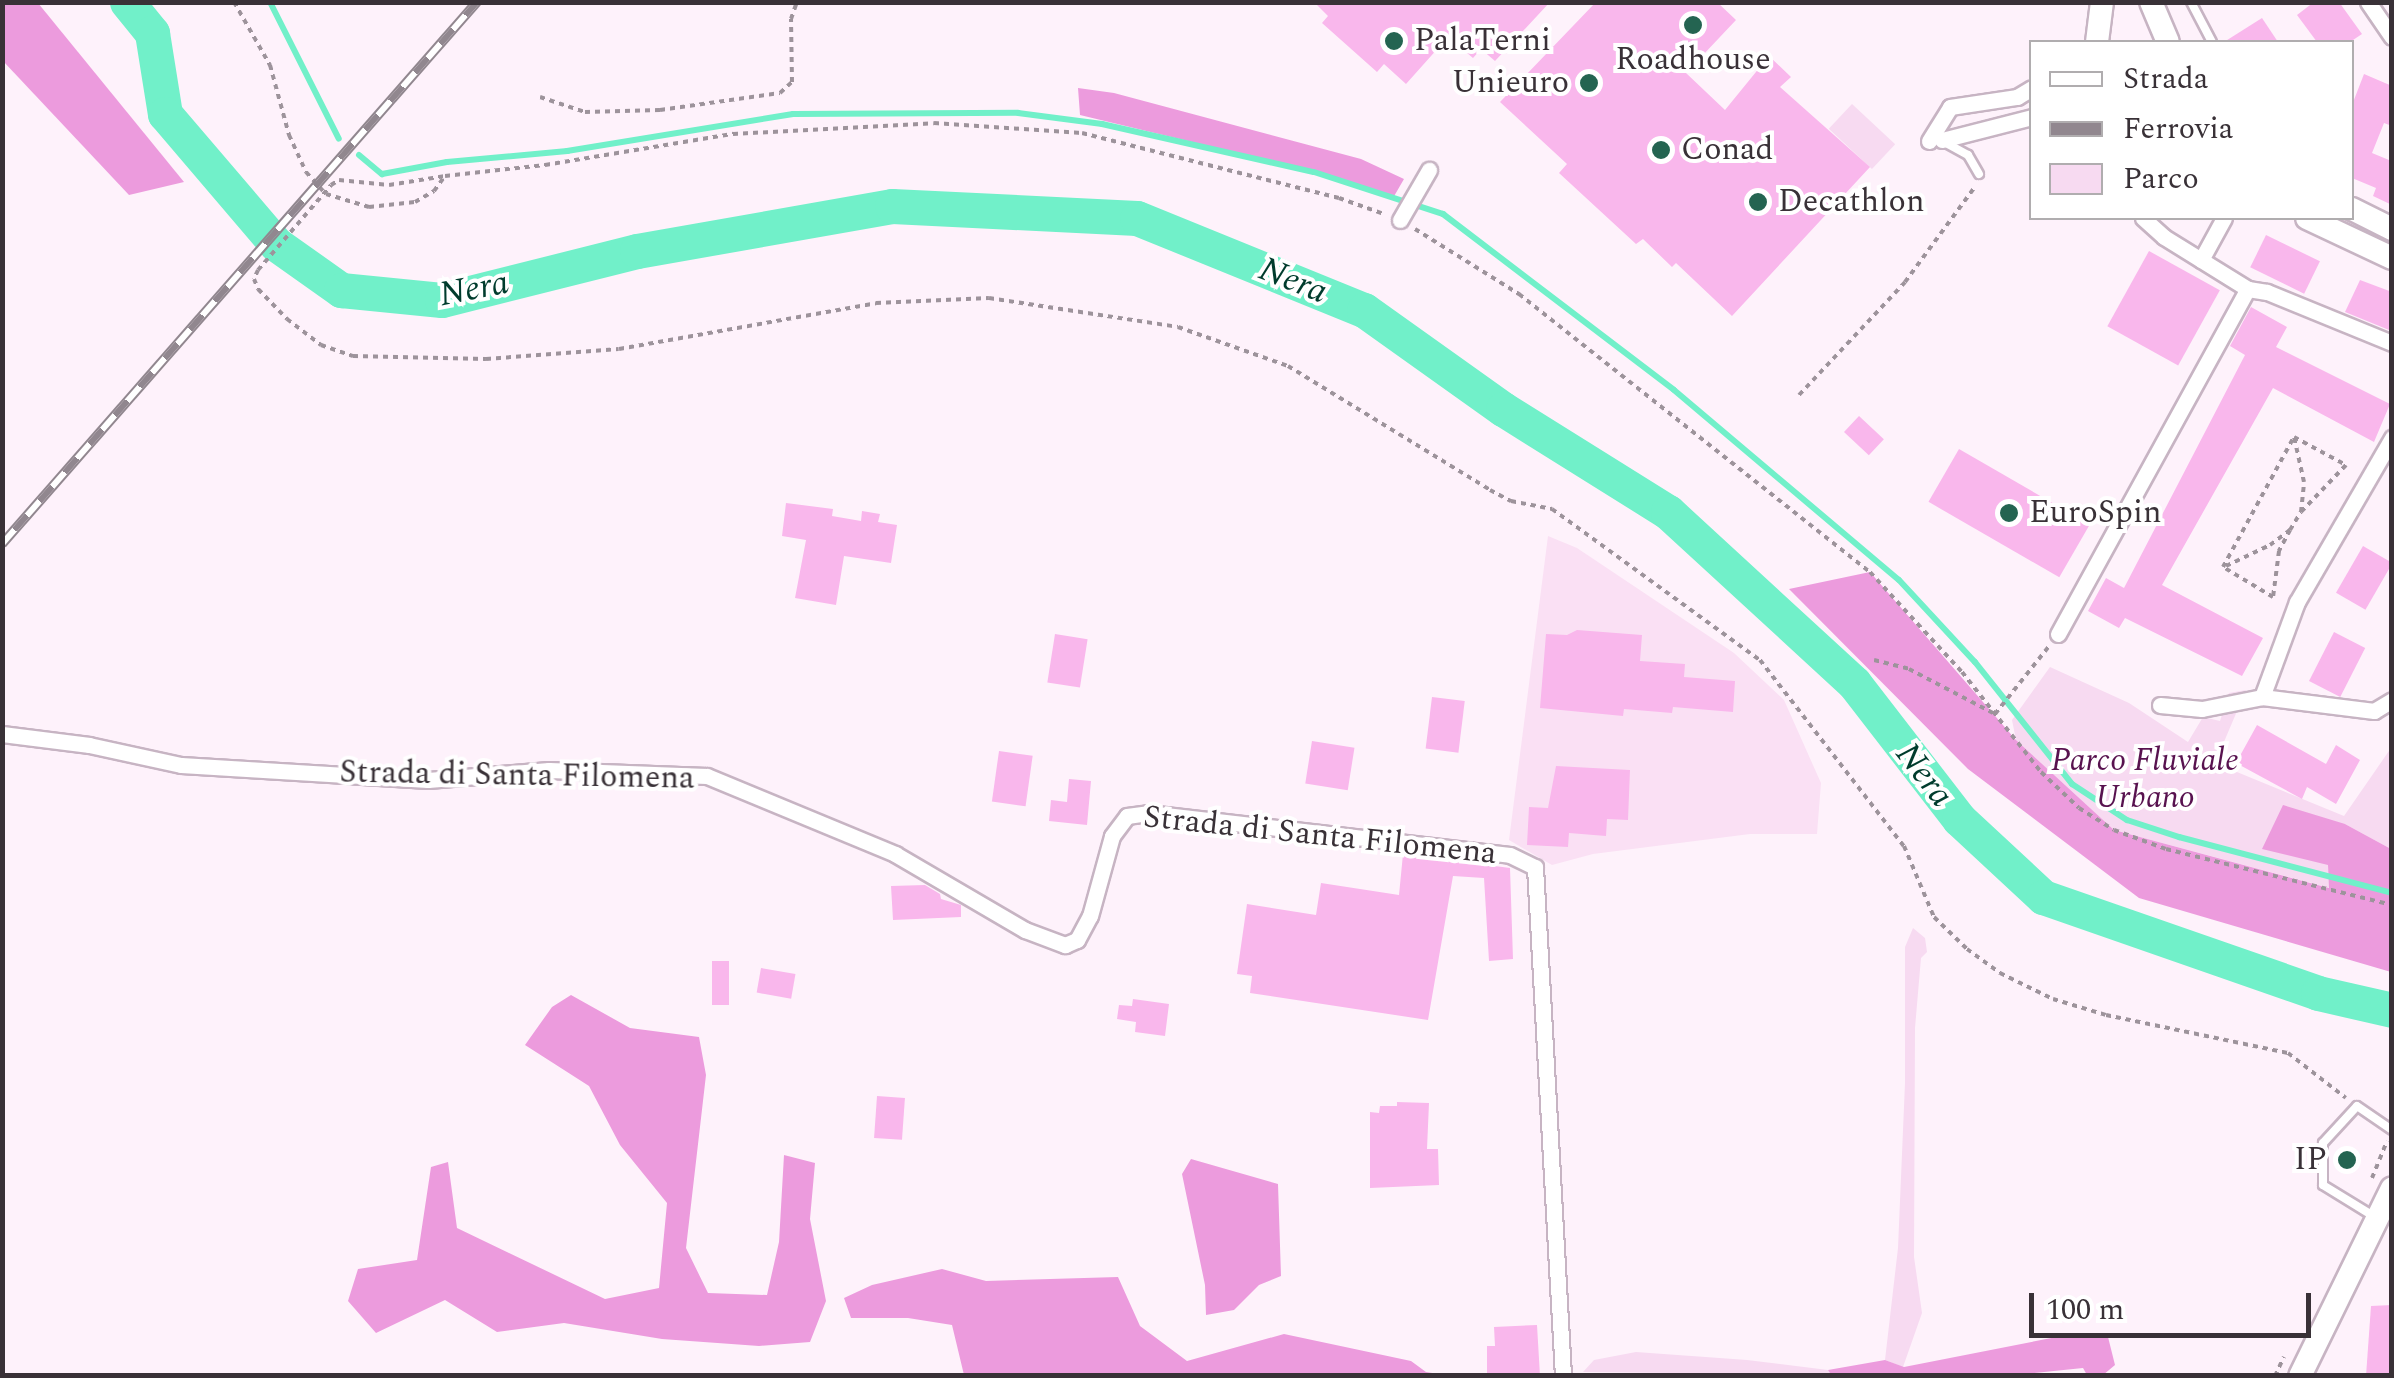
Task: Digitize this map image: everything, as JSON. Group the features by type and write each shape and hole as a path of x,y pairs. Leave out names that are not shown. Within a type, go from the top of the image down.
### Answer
{"main road":[{"path":"2098,40 2102,2"},
{"path":"2152,2 2167,40"},
{"path":"2354,211 2392,229"},
{"path":"2311,220 2392,258"},
{"path":"2300,1376 2392,1188"}],"street":[{"path":"2368,2 2392,37"},
{"path":"1936,141 1950,107 2017,97 2029,90"},
{"path":"1936,141 2029,118"},
{"path":"1400,220 1429,170"},
{"path":"2145,220 2164,237 2248,289 2267,292 2392,343"},
{"path":"2201,260 2221,220"},
{"path":"2058,634 2248,289"},
{"path":"2262,697 2297,602 2392,438"},
{"path":"2160,705 2202,709 2262,697 2374,711 2392,700"},
{"name":"Strada di Santa Filomena","path":"2,734 89,745 181,765 409,779 549,770 707,776 895,854 1025,930 1066,946 1077,940 1090,916 1112,836 1127,816 1148,813 1510,854 1535,866 1563,1376"}],"lane":[{"path":"2190,2 2211,40"},
{"path":"1936,141 1968,155 1979,174"},
{"path":"2378,1218 2322,1184 2323,1143 2357,1106 2392,1130"}],"path":[{"path":"234,2 270,65 289,135 306,172 326,194 369,208 392,206 415,202 434,191 445,176"},
{"path":"540,96 586,112 660,110 780,92 792,82 791,19 797,2"},
{"path":"2357,1106 2288,1053 2106,1014 2053,999 2000,973 1967,950 1934,916 1904,846 1760,660 1552,509 1511,501 1490,490 1288,366 1178,327 989,298 876,303 619,349 486,359 353,356 321,344 288,319 258,289 258,270 339,180 389,185 545,165 733,134 934,123 1082,133 1339,198 1400,220 1519,294 1824,534 1870,572 2041,772 2079,808 2114,830 2258,875 2392,905"},
{"path":"1799,395 1904,282 1979,174"},
{"path":"2294,437 2304,482 2301,512"},
{"path":"2223,568 2273,597 2279,550 2290,530 2301,512 2346,466 2294,437"},
{"path":"2223,568 2294,437"},
{"path":"2223,568 2290,530"},
{"path":"1995,714 2058,634"},
{"path":"1874,660 1909,669 1995,714"}],"shaded area":[{"path":"3,2 38,3 184,182 129,195 3,61"},
{"path":"1078,88 1114,93 1361,159 1404,179 1393,198 1275,162 1080,115"},
{"path":"1548,536 1577,548 1734,653 1784,700 1821,783 1817,834 1750,834 1593,854 1552,865 1509,840"},
{"path":"1870,572 2016,740 2114,830 2329,888 2328,865 2262,849 2283,805 2345,824 2391,849 2391,972 2139,898 1968,769 1789,589"},
{"path":"571,995 630,1028 699,1037 706,1075 686,1248 708,1293 767,1295 779,1242 784,1155 815,1163 810,1219 826,1301 810,1342 759,1346 662,1339 564,1323 497,1332 445,1300 376,1333 348,1301 358,1269 417,1260 431,1167 448,1162 457,1228 605,1299 659,1288 667,1203 620,1145 589,1086 525,1045 552,1007"},
{"path":"1191,1159 1278,1184 1281,1276 1259,1285 1234,1310 1206,1315 1205,1285 1182,1174"},
{"path":"942,1269 986,1281 1118,1277 1140,1326 1187,1361 1284,1334 1411,1361 1426,1372 1445,1375 964,1375 952,1325 908,1318 851,1318 844,1298 872,1285"},
{"path":"2077,1333 2108,1337 2115,1365 2103,1375 2087,1375 2083,1368 2006,1376 1832,1376 1828,1370 1885,1360 1904,1367"}],"green space":[{"path":"1852,104 1895,144 1872,169 1829,129"},
{"name":"Parco Fluviale Urbano","path":"2050,667 2129,703 2188,742 2203,717 2220,721 2229,693 2246,690 2215,763 2344,816 2391,748 2391,849 2345,824 2328,865 2330,888 2114,830 2016,740 2012,720"},
{"path":"1913,928 1925,938 1927,952 1921,958 1915,1028 1914,1257 1922,1313 1903,1367 1885,1360 1898,1248 1905,1083 1905,947"},
{"path":"1636,1352 1747,1360 1828,1370 1832,1375 1583,1372 1594,1360"}],"building":[{"name":"PalaTerni","path":"1314,2 1550,2 1495,61 1481,49 1473,58 1448,37 1406,84 1384,64 1377,72 1322,23 1328,16"},
{"path":"1596,2 1717,2 1736,20 1686,73 1725,110 1769,56 1791,77 1780,87 1870,167 1732,316 1676,263 1672,267 1643,239 1636,244 1559,173 1567,164 1500,102"},
{"path":"2314,2 2339,2 2362,34 2353,40 2316,40 2297,15"},
{"path":"2262,18 2277,40 2227,40"},
{"path":"2364,74 2392,86 2392,126 2384,123 2372,153 2389,160 2392,155 2392,205 2373,196 2376,188 2354,179 2354,100"},
{"path":"2266,235 2320,261 2304,294 2250,267"},
{"path":"2149,251 2220,290 2178,365 2107,326"},
{"path":"2360,280 2392,292 2389,330 2345,312"},
{"path":"2251,307 2287,327 2276,347 2390,404 2374,442 2273,388 2162,585 2263,638 2242,676 2125,618 2119,628 2088,611 2106,578 2124,588 2245,355 2230,346"},
{"path":"1859,416 1884,439 1869,455 1844,432"},
{"name":"EuroSpin","path":"1959,449 2090,524 2059,577 1928,502"},
{"path":"786,503 833,509 832,516 861,521 862,511 880,514 878,522 897,525 891,563 844,556 836,605 795,598 806,540 782,536"},
{"path":"2363,546 2392,563 2365,610 2336,593"},
{"path":"1577,630 1642,635 1640,661 1685,664 1684,677 1735,681 1733,712 1673,707 1672,713 1624,709 1623,716 1540,708 1546,634 1567,635"},
{"path":"2334,632 2365,648 2340,697 2309,681"},
{"path":"1055,634 1088,639 1080,688 1047,682"},
{"path":"1432,697 1465,701 1458,753 1426,749"},
{"path":"2257,725 2326,764 2336,745 2360,760 2336,804 2307,787 2302,799 2236,763"},
{"path":"1312,741 1354,748 1348,790 1305,783"},
{"path":"999,751 1033,756 1026,806 992,802"},
{"path":"1556,766 1630,770 1628,820 1607,819 1606,836 1569,833 1568,847 1527,845 1529,807 1548,808"},
{"path":"1069,779 1091,781 1087,825 1049,821 1051,800 1067,802"},
{"path":"1403,854 1510,868 1513,959 1489,961 1484,878 1453,876 1428,1020 1250,993 1252,976 1237,974 1247,904 1316,915 1321,883 1399,895"},
{"path":"925,885 940,894 941,899 961,905 961,917 893,920 891,886"},
{"path":"712,961 729,961 729,1005 712,1005"},
{"path":"761,968 795,974 791,999 757,993"},
{"path":"1133,999 1169,1004 1165,1036 1135,1032 1136,1022 1117,1019 1119,1005 1132,1006"},
{"path":"877,1096 905,1098 902,1140 874,1138"},
{"path":"1397,1102 1429,1103 1427,1149 1438,1149 1439,1185 1370,1188 1370,1112 1379,1113 1380,1106 1397,1106"},
{"path":"2392,1305 2392,1376 2366,1376 2371,1306"},
{"path":"1537,1325 1540,1376 1487,1373 1487,1346 1495,1346 1494,1327"}],"waterway":[{"name":"Nera","path":"127,2 152,33 165,114 276,244 341,290 442,300 637,251 892,206 1137,218 1364,310 1503,409 1668,512 1854,683 1959,819 2043,897 2318,993 2392,1010"},
{"path":"270,2 339,139"},
{"path":"359,155 382,174 447,162 567,151 793,114 1018,113 1102,124 1314,172 1443,214 1674,390 1899,580 1975,662 2072,784 2127,820 2392,893"}],"railway":[{"path":"2,544 477,2"}],"place":[{"name":"Roadhouse","path":"1693,25"},
{"name":"PalaTerni","path":"1394,41"},
{"name":"Unieuro","path":"1589,83"},
{"name":"Conad","path":"1661,150"},
{"name":"Decathlon","path":"1758,202"},
{"name":"EuroSpin","path":"2009,513"},
{"name":"IP","path":"2347,1160"}]}
